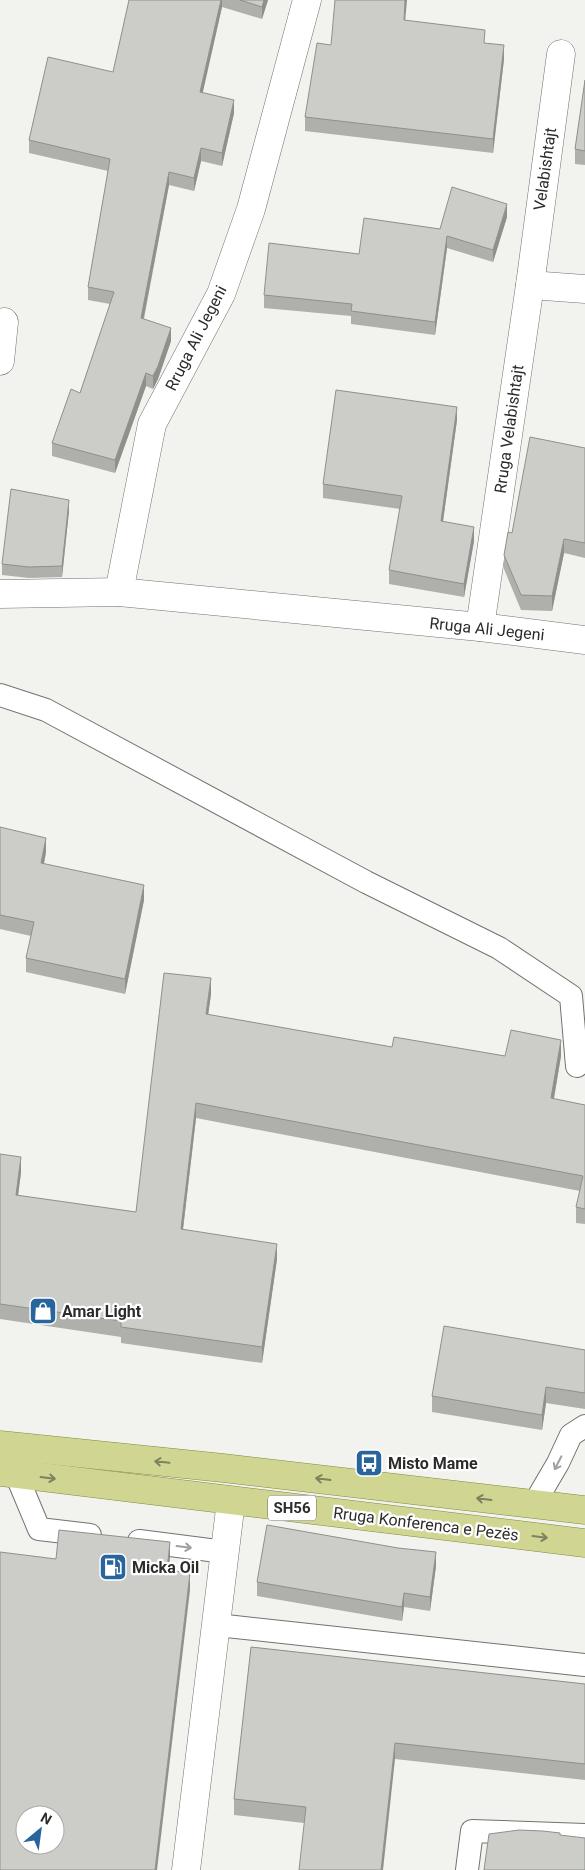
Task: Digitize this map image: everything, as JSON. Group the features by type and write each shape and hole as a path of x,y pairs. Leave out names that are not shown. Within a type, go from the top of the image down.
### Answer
{"main road":[{"name":"Rruga Konferenca e Pezës","path":"0,1445 224,1468 585,1510"},
{"name":"Rruga Konferenca e Pezës","path":"8,1473 585,1542"}],"street":[{"name":"Rruga Ali Jegeni","path":"119,592 152,424 221,294 251,209 307,0"},
{"name":"Velabishtajt","path":"530,285 561,54"},
{"path":"530,285 585,289"},
{"name":"Rruga Velabishtajt","path":"480,627 530,285"},
{"path":"0,361 4,322"},
{"name":"Rruga Ali Jegeni","path":"0,594 119,592 480,627 585,640"},
{"path":"186,1870 231,1500"}],"lane":[{"path":"0,695 46,710 366,882 499,948 571,996 577,1066"},
{"path":"534,1504 558,1463 571,1435 585,1426"},
{"path":"8,1473 39,1529 226,1552"},
{"path":"217,1625 585,1665"},
{"path":"468,1870 472,1831 585,1836"}],"building":[{"path":"129,0 221,0 200,92 234,100 222,153 201,148 194,178 169,172 141,318 171,328 153,376 146,373 115,460 52,443 71,389 80,393 114,292 88,287 110,159 29,140 48,57 113,72"},
{"path":"240,0 264,0 262,7"},
{"path":"335,0 405,0 404,20 485,30 484,43 504,45 493,139 305,117 317,43 331,45"},
{"path":"585,80 585,151 575,149"},
{"path":"452,187 507,204 493,250 447,236 435,322 351,311 352,304 264,295 269,243 359,254 364,218 440,229"},
{"path":"336,390 457,407 441,521 474,527 464,584 389,570 402,496 323,484"},
{"path":"530,437 585,448 585,543 564,539 552,596 521,595 504,555 508,532 512,533"},
{"path":"11,489 69,500 62,566 29,567 2,564"},
{"path":"0,827 46,838 41,863 144,885 125,979 26,958 34,922 0,915"},
{"path":"164,973 211,978 206,1014 392,1047 394,1037 505,1056 511,1030 561,1040 551,1098 585,1105 585,1209 576,1207 583,1176 196,1103 181,1229 277,1244 262,1347 121,1327 121,1321 0,1304 0,1154 21,1157 16,1195 136,1212"},
{"path":"444,1326 585,1350 585,1393 546,1387 542,1415 432,1396"},
{"path":"267,1525 398,1548 436,1552 430,1597 404,1593 402,1607 257,1582"},
{"path":"59,1530 170,1542 167,1570 190,1573 155,1870 0,1870 0,1552 56,1559"},
{"path":"251,1647 585,1684 585,1764 395,1743 381,1870 299,1870 306,1807 234,1799"},
{"path":"519,1830 560,1833 560,1835 585,1838 585,1870 484,1870 489,1834"}],"place":[{"name":"Amar Light","path":"43,1311"},
{"name":"Misto Mame","path":"369,1463"},
{"name":"Micka Oil","path":"113,1567"}]}
